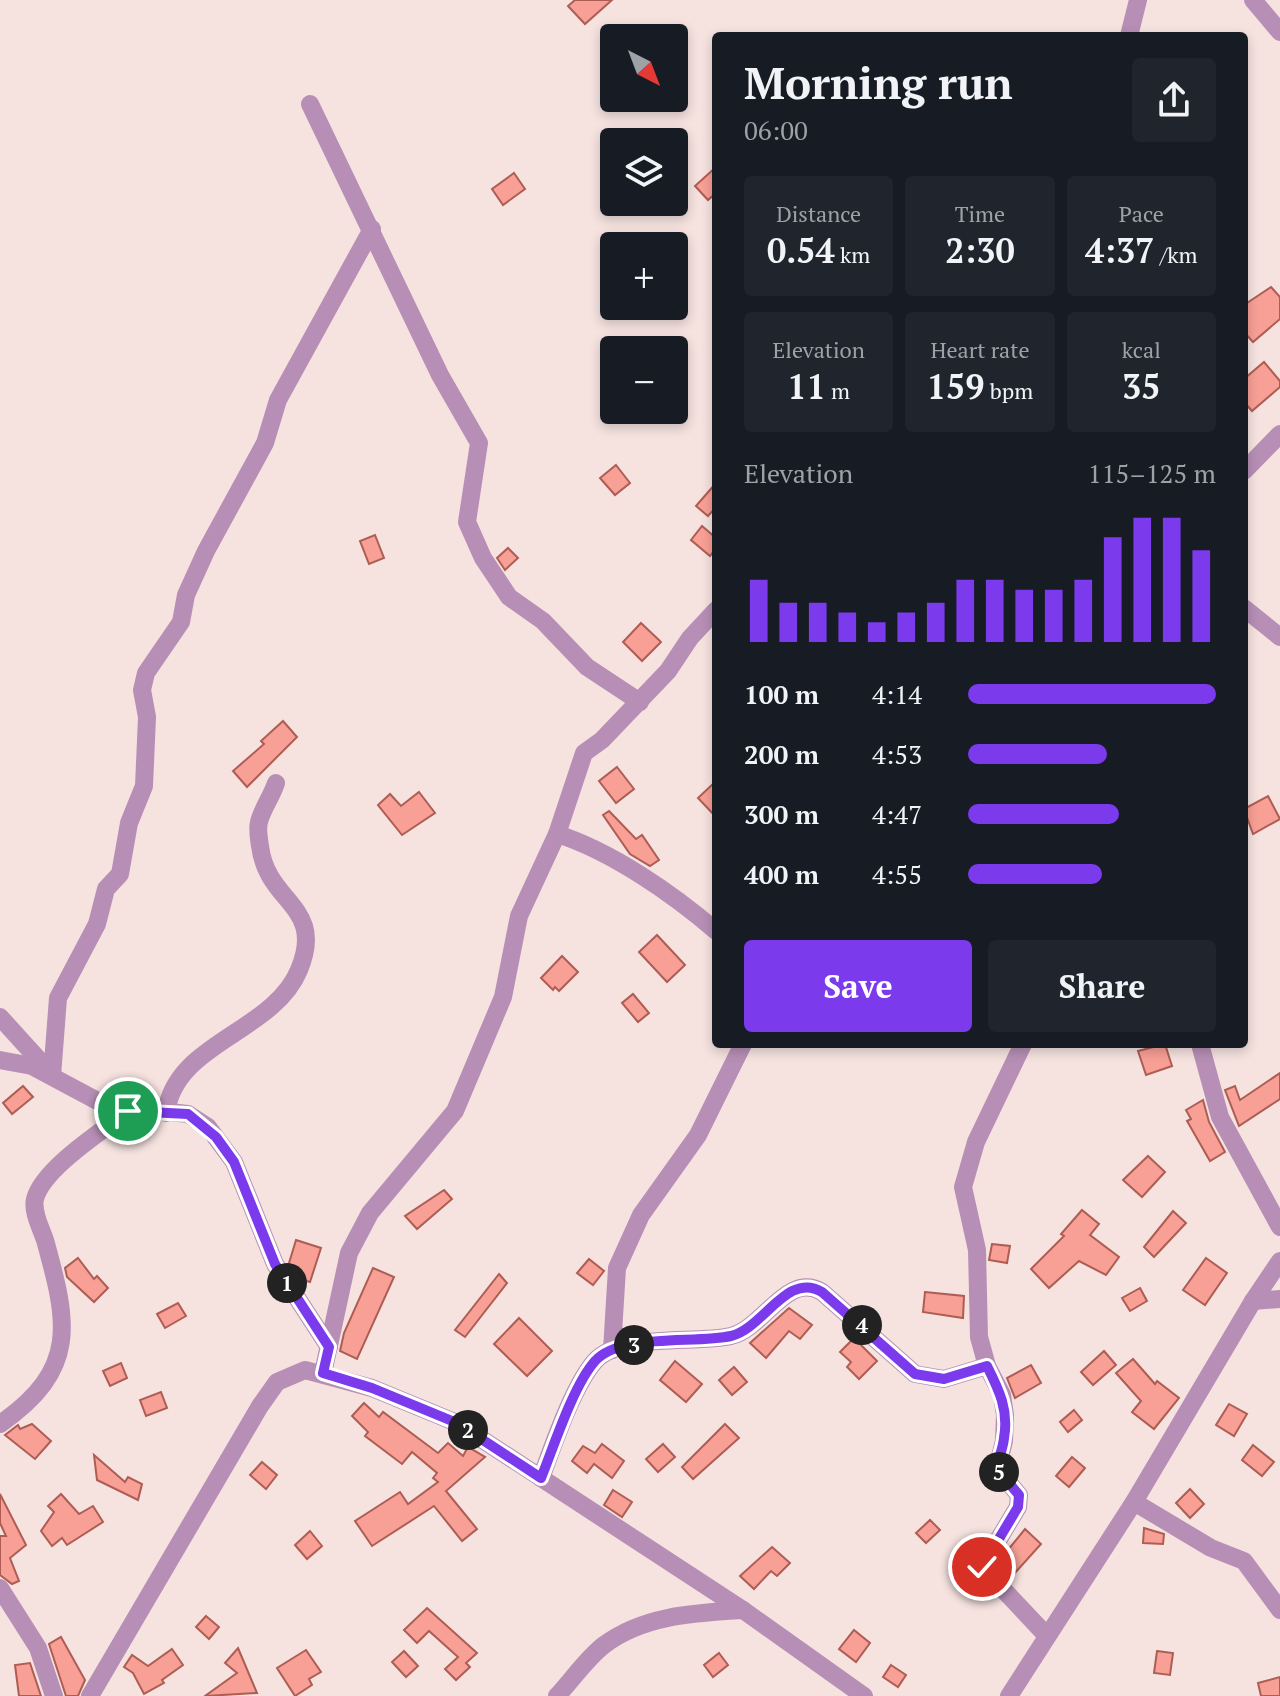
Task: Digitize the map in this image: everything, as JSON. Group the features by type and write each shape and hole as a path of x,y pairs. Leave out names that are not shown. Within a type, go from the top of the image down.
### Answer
{"street":[{"path":"1130,32 1138,0"},
{"path":"1253,0 1280,32"},
{"path":"310,104 440,375 479,443 467,522 483,558 509,597 543,621 587,667 640,702"},
{"path":"51,1076 58,998 97,924 106,889 120,874 129,823 144,786 147,717 142,690 146,673 181,622 186,595 206,551 252,472 278,400 372,229"},
{"path":"1248,467 1280,434"},
{"path":"1248,611 1280,637"},
{"path":"323,1373 349,1253 370,1213 451,1119 503,997 519,916 557,834 584,753 640,702 712,615"},
{"path":"166,1113 175,1084 193,1064 276,1006 297,975 307,952 308,931 301,917 270,882 262,863 258,822 276,783"},
{"path":"557,834 584,842 687,906 712,928"},
{"path":"0,1017 48,1068 51,1076"},
{"path":"612,1350 617,1268 641,1215 698,1135 741,1048"},
{"path":"1021,1048 976,1142 963,1187 977,1250 979,1337 987,1366 1002,1395 1005,1415 1004,1441 997,1469 1019,1495 1018,1507 982,1567 1047,1636"},
{"path":"1201,1048 1220,1117 1280,1227"},
{"path":"0,1060 13,1060 51,1076 105,1105 128,1111 188,1114 198,1120 234,1162 275,1264 329,1347"},
{"path":"0,1424 22,1409 55,1367 64,1329 63,1305 35,1211 37,1193 53,1171 128,1111"},
{"path":"1009,1696 1134,1502 1280,1261"},
{"path":"541,1478 567,1414 595,1361 612,1350 743,1332 758,1323 792,1289 812,1286 915,1374 944,1379 987,1366"},
{"path":"1253,1301 1280,1299"},
{"path":"90,1696 260,1406 277,1382 305,1370 372,1388 457,1423 743,1610 864,1696"},
{"path":"1134,1502 1211,1548 1244,1561 1280,1610"},
{"path":"0,1588 38,1648 54,1696"},
{"path":"557,1696 602,1646 625,1632 681,1615 743,1610"}],"building":[{"path":"575,0 612,0 585,24 568,6"},
{"path":"712,171 712,196 708,200 695,186"},
{"path":"514,173 525,189 503,205 492,189"},
{"path":"1271,287 1280,297 1280,319 1253,342 1248,336 1248,302"},
{"path":"1264,362 1280,381 1280,387 1252,411 1248,406 1248,376"},
{"path":"616,465 630,483 615,495 600,478"},
{"path":"712,488 712,512 708,516 696,506"},
{"path":"702,526 712,535 712,553 710,556 691,540"},
{"path":"375,535 384,558 369,564 360,541"},
{"path":"508,548 518,558 505,570 497,558"},
{"path":"641,623 661,642 642,661 623,642"},
{"path":"283,721 297,737 247,787 233,771 264,744 261,741"},
{"path":"617,767 634,789 616,803 599,781"},
{"path":"712,785 712,813 698,798"},
{"path":"419,792 435,813 402,835 378,805 390,794 401,806"},
{"path":"1268,796 1280,819 1253,834 1248,820 1248,807"},
{"path":"609,811 636,839 642,835 659,860 650,866 630,854 603,815"},
{"path":"657,935 685,965 667,982 639,952"},
{"path":"562,956 578,972 559,991 555,987 553,990 541,978"},
{"path":"633,994 649,1013 638,1022 622,1003"},
{"path":"1166,1048 1172,1066 1146,1075 1138,1051"},
{"path":"1280,1073 1280,1099 1239,1126 1225,1090 1235,1086 1240,1100"},
{"path":"23,1086 33,1097 12,1114 3,1103"},
{"path":"1203,1100 1209,1122 1225,1152 1210,1161 1187,1121 1191,1119 1186,1110"},
{"path":"1148,1156 1165,1172 1142,1197 1123,1180"},
{"path":"444,1190 452,1199 417,1229 405,1216"},
{"path":"1082,1210 1099,1224 1090,1235 1119,1257 1106,1275 1079,1261 1049,1288 1031,1269 1064,1236 1061,1234"},
{"path":"1173,1211 1186,1223 1154,1257 1144,1247"},
{"path":"296,1240 321,1248 310,1282 299,1279 289,1263"},
{"path":"992,1244 1010,1246 1007,1263 989,1260"},
{"path":"78,1258 94,1279 97,1276 108,1288 94,1302 67,1277 65,1268"},
{"path":"1206,1258 1227,1273 1205,1305 1183,1290"},
{"path":"589,1259 604,1271 593,1285 577,1273"},
{"path":"373,1268 394,1277 357,1359 340,1351 344,1333"},
{"path":"499,1274 507,1283 465,1337 455,1330"},
{"path":"1140,1288 1147,1301 1130,1311 1122,1298"},
{"path":"925,1292 964,1296 963,1318 923,1312"},
{"path":"178,1303 186,1316 165,1328 157,1314"},
{"path":"789,1308 812,1325 800,1339 789,1331 766,1358 750,1343"},
{"path":"519,1318 552,1351 527,1376 494,1344"},
{"path":"854,1338 877,1361 859,1379 847,1367 851,1362 840,1352"},
{"path":"1104,1351 1116,1365 1093,1385 1081,1372"},
{"path":"1133,1359 1155,1384 1157,1381 1179,1398 1154,1429 1132,1412 1141,1401 1116,1373"},
{"path":"675,1361 702,1384 686,1402 660,1380"},
{"path":"121,1363 127,1378 110,1386 103,1371"},
{"path":"1031,1365 1041,1383 1015,1398 1007,1378"},
{"path":"734,1367 747,1382 732,1395 719,1380"},
{"path":"161,1392 167,1408 146,1416 140,1400"},
{"path":"364,1403 379,1417 383,1412 438,1453 448,1443 463,1456 468,1447 485,1457 446,1491 477,1529 462,1541 434,1506 372,1546 355,1521 400,1492 408,1504 438,1482 433,1478 437,1473 412,1452 402,1464 365,1436 368,1432 352,1416"},
{"path":"1229,1404 1247,1414 1234,1436 1216,1425"},
{"path":"1074,1410 1082,1420 1068,1432 1060,1422"},
{"path":"32,1424 51,1441 35,1459 5,1435 18,1425 20,1429"},
{"path":"725,1424 739,1438 693,1479 682,1467"},
{"path":"602,1444 624,1461 612,1478 594,1464 587,1473 572,1461 583,1446 595,1453"},
{"path":"663,1444 675,1457 658,1472 646,1459"},
{"path":"1253,1445 1274,1462 1262,1476 1242,1460"},
{"path":"94,1455 125,1482 128,1477 142,1484 138,1500 97,1480"},
{"path":"1072,1457 1085,1468 1069,1487 1056,1476"},
{"path":"262,1462 277,1475 266,1489 250,1475"},
{"path":"1190,1489 1204,1504 1190,1518 1176,1503"},
{"path":"613,1490 632,1502 622,1517 604,1505"},
{"path":"0,1494 26,1545 10,1558 19,1581 12,1584 0,1575 0,1536 6,1536 0,1523"},
{"path":"61,1494 79,1514 93,1506 103,1522 67,1545 62,1538 52,1546 41,1531 54,1512 48,1506"},
{"path":"930,1520 940,1530 926,1543 916,1533"},
{"path":"1144,1528 1164,1534 1163,1544 1143,1543"},
{"path":"1025,1529 1041,1544 1014,1574 999,1561"},
{"path":"310,1531 322,1546 307,1559 295,1545"},
{"path":"772,1547 790,1563 777,1576 771,1571 754,1589 740,1576"},
{"path":"427,1608 477,1653 466,1663 470,1667 456,1680 445,1669 458,1657 429,1631 417,1643 404,1630"},
{"path":"206,1616 219,1627 209,1639 196,1627"},
{"path":"854,1630 870,1643 856,1662 839,1649"},
{"path":"61,1637 85,1680 78,1696 66,1696 49,1644"},
{"path":"238,1648 257,1693 205,1696 237,1673 225,1663"},
{"path":"172,1649 183,1665 162,1680 164,1683 144,1694 133,1673 124,1667 132,1655 148,1666"},
{"path":"306,1650 321,1672 309,1679 312,1685 295,1696 277,1668"},
{"path":"404,1651 418,1666 406,1677 392,1662"},
{"path":"1157,1651 1173,1653 1170,1675 1154,1673"},
{"path":"719,1653 728,1665 713,1677 704,1665"},
{"path":"30,1663 41,1696 19,1696 15,1665"},
{"path":"891,1665 906,1675 898,1687 883,1677"},
{"path":"1280,1677 1280,1696 1261,1696 1258,1683"}],"route":[{"path":"128,1111 188,1114 208,1127 216,1137 234,1162 275,1264 329,1347 323,1373 372,1388 457,1423 541,1478 567,1414 595,1361 612,1350 641,1343 696,1340 743,1332 758,1323 792,1289 812,1286 822,1292 915,1374 944,1379 987,1366 1002,1395 1005,1415 1004,1441 997,1469 1019,1495 1018,1507 982,1567"}]}
